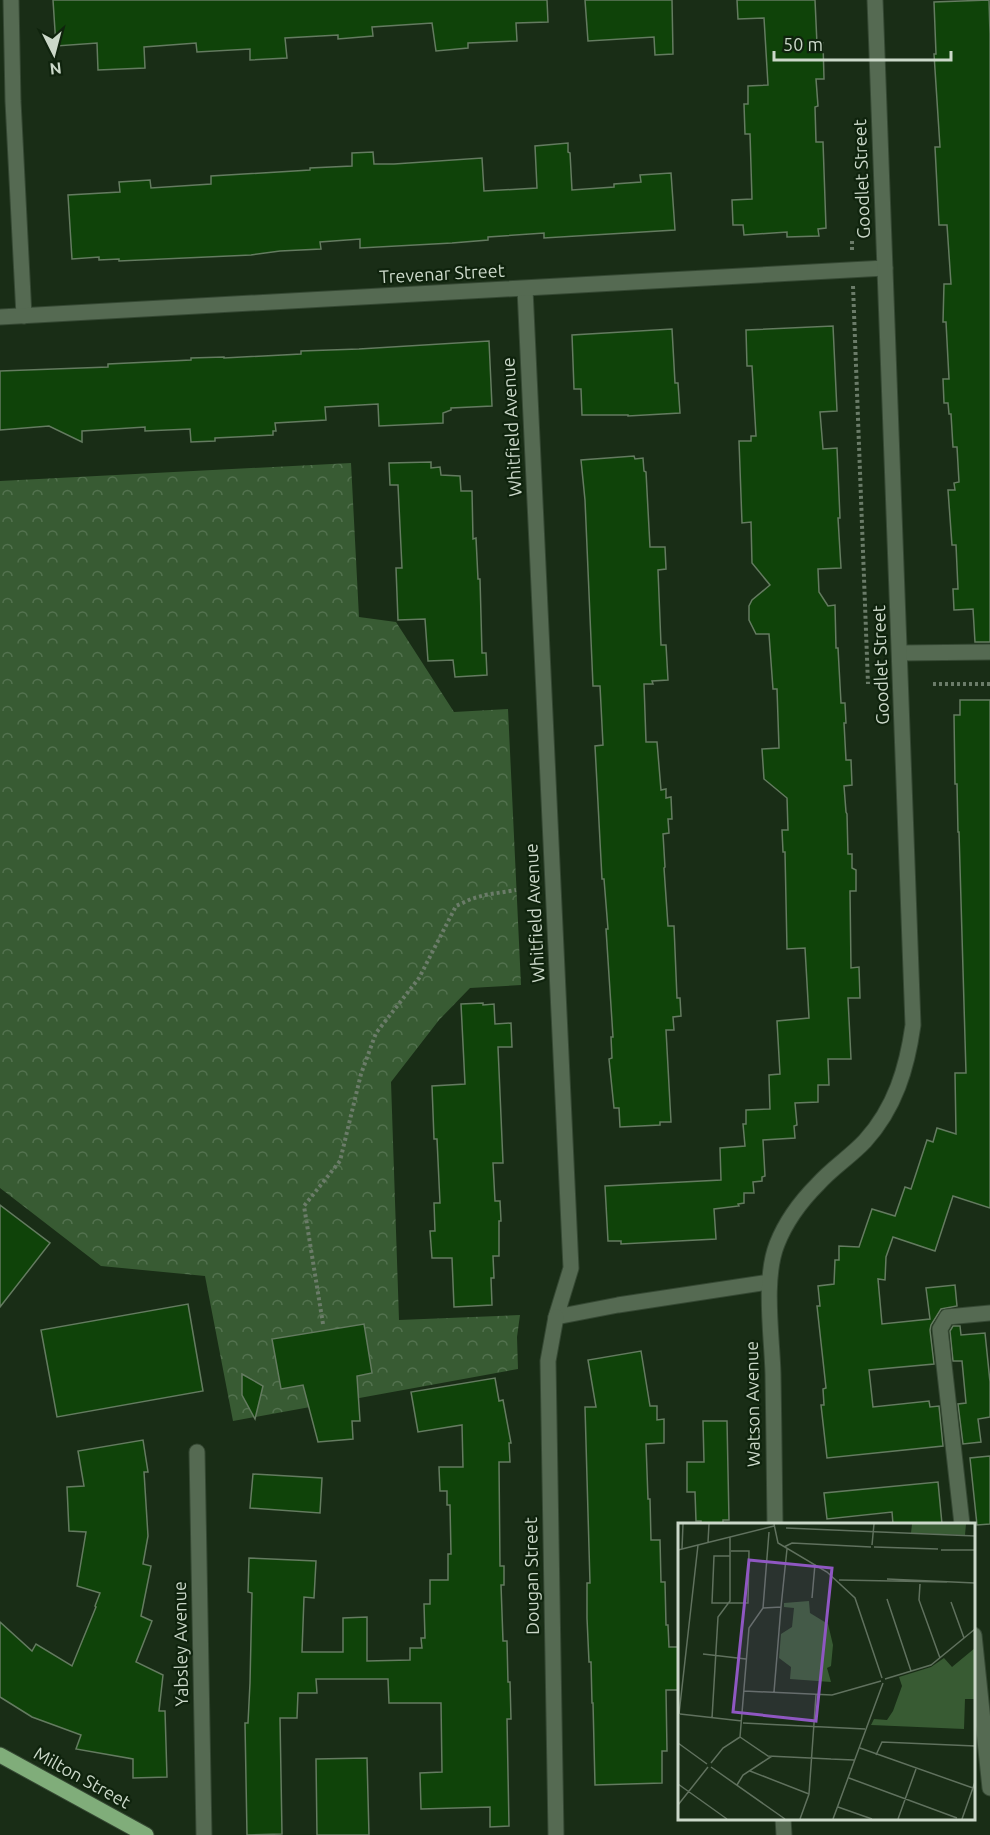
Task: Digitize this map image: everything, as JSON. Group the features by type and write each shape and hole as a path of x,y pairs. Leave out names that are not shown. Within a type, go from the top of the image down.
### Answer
{"main road":[{"name":"Milton Street","path":"0,1755 146,1835"}],"street":[{"path":"10,0 24,316"},
{"name":"Goodlet Street","path":"769,1282 776,1246 798,1207 876,1127 891,1104 909,1054 913,1026 876,0"},
{"name":"Trevenar Street","path":"0,317 885,268"},
{"name":"Whitfield Avenue","path":"525,289 571,1268 556,1317"},
{"path":"900,653 990,652"},
{"path":"556,1317 769,1282"},
{"name":"Watson Avenue","path":"769,1282 775,1523"},
{"path":"962,1523 940,1329 947,1317 990,1313"},
{"name":"Dougan Street","path":"556,1317 548,1361 556,1835"},
{"name":"Yabsley Avenue","path":"197,1452 204,1835"},
{"path":"975,1645 990,1788"},
{"path":"783,1820 784,1835"}],"path":[{"path":"852,241 868,684"},
{"path":"933,684 990,684"},
{"path":"323,1324 304,1206 340,1161 361,1074 376,1033 419,978 456,906 471,899 516,890"}],"green space":[{"path":"351,463 359,617 396,622 454,712 508,709 521,985 470,988 439,1020 391,1082 399,1320 520,1315 517,1337 518,1369 233,1421 205,1276 101,1266 0,1188 0,481"}],"building":[{"path":"53,0 547,0 548,22 516,23 517,41 468,43 468,48 436,51 432,23 372,27 373,36 338,39 338,35 285,38 287,58 250,60 250,49 197,52 196,43 144,47 145,68 98,70 97,43 56,46"},
{"path":"585,0 672,0 673,54 655,55 654,37 588,41"},
{"path":"737,0 815,0 817,44 823,43 824,79 816,79 818,106 815,107 816,142 823,142 826,228 818,229 819,236 787,237 787,232 744,235 743,225 733,225 732,200 752,199 750,134 745,134 744,104 748,104 748,86 768,85 764,18 738,19"},
{"path":"989,0 990,642 975,642 973,609 954,610 953,589 958,589 956,545 952,545 948,490 955,490 954,483 959,482 957,447 953,447 951,414 949,414 948,403 944,403 943,379 949,379 946,322 943,322 944,284 951,284 947,225 939,225 935,147 940,147 934,54 936,54 934,2"},
{"path":"568,143 572,190 614,187 614,184 641,182 640,175 671,173 675,230 544,238 544,233 488,237 488,240 452,243 360,248 360,239 320,242 321,249 251,255 119,261 119,259 99,260 99,257 72,259 68,195 120,192 119,182 150,180 151,188 211,184 211,176 352,166 352,153 373,152 374,164 482,158 484,191 537,188 535,146"},
{"path":"833,326 837,411 820,412 823,449 837,448 841,568 818,569 819,592 828,606 835,605 841,703 845,703 846,760 851,760 852,785 844,786 848,854 852,854 852,868 856,870 856,891 850,891 851,968 859,967 860,998 848,998 851,1059 828,1059 829,1085 818,1085 818,1102 795,1103 797,1125 794,1126 795,1138 763,1140 765,1176 762,1177 762,1181 753,1182 754,1193 744,1193 744,1203 738,1204 739,1206 714,1209 716,1239 621,1244 621,1241 608,1241 605,1186 721,1180 720,1148 745,1146 743,1124 746,1124 746,1110 770,1109 769,1075 780,1074 777,1021 809,1018 805,948 787,949 785,852 783,852 782,830 788,830 787,798 764,779 762,749 779,748 777,689 773,689 769,634 756,634 749,620 749,606 752,600 770,585 752,563 751,522 742,523 739,441 751,441 751,436 756,436 752,366 747,366 746,330"},
{"path":"672,329 675,383 678,383 680,413 628,416 582,415 581,389 574,389 572,335"},
{"path":"489,341 492,406 451,408 443,413 443,423 379,426 378,404 325,407 326,420 275,423 276,431 273,431 273,435 215,438 215,441 191,442 190,429 145,431 145,427 82,431 82,442 49,426 0,430 0,371 108,367 108,364 191,360 191,358 301,354 301,351"},
{"path":"634,456 635,459 643,458 646,472 650,547 665,547 666,569 658,570 661,645 666,645 668,680 644,684 646,742 657,742 661,790 666,789 666,798 671,797 672,819 668,819 669,833 663,834 664,868 668,926 674,926 677,998 680,998 681,1016 673,1017 674,1030 666,1030 671,1122 660,1122 660,1125 620,1127 619,1108 614,1108 609,1059 612,1058 611,1037 613,1037 595,746 603,745 600,686 593,686 585,500 581,460"},
{"path":"431,462 431,468 440,467 441,475 460,476 461,491 472,491 473,539 476,538 478,579 480,579 482,653 486,653 487,675 455,677 453,660 428,661 425,619 398,620 396,568 402,568 398,485 390,485 389,463"},
{"path":"960,700 990,700 990,1208 953,1196 935,1251 893,1237 886,1257 885,1280 878,1279 882,1324 930,1319 926,1288 955,1285 957,1306 941,1309 931,1325 934,1364 869,1370 873,1407 929,1401 930,1407 939,1406 943,1446 827,1458 821,1405 824,1405 823,1389 826,1388 817,1306 820,1306 818,1286 834,1284 835,1260 839,1260 839,1246 859,1247 872,1209 895,1216 905,1187 911,1189 927,1140 933,1142 937,1128 956,1134 955,1073 966,1073 959,832 957,784 955,784 954,715 960,715"},
{"path":"483,1003 483,1005 494,1004 495,1024 511,1023 512,1047 498,1047 503,1163 493,1163 495,1201 500,1201 499,1256 493,1256 492,1305 454,1307 452,1258 432,1258 430,1231 435,1231 434,1203 440,1203 432,1086 465,1084 461,1004"},
{"path":"0,1205 50,1243 0,1307"},
{"path":"188,1304 203,1391 57,1417 41,1330"},
{"path":"364,1324 372,1373 357,1376 360,1421 352,1421 353,1439 318,1442 303,1385 281,1389 272,1339"},
{"path":"953,1326 960,1326 961,1335 985,1333 990,1382 990,1417 978,1419 981,1442 963,1444 958,1404 966,1403 962,1361 953,1361 950,1331"},
{"path":"641,1351 650,1406 657,1406 657,1420 664,1419 664,1443 646,1444 651,1540 660,1540 661,1582 665,1582 669,1647 678,1647 678,1690 666,1690 667,1751 662,1751 662,1783 595,1785 593,1703 587,1618 587,1583 590,1583 585,1407 596,1407 588,1360"},
{"path":"242,1374 263,1386 255,1419 242,1395"},
{"path":"495,1378 499,1401 503,1400 511,1443 509,1443 510,1462 499,1462 500,1566 504,1566 504,1585 501,1585 503,1641 507,1641 508,1682 510,1682 511,1719 507,1719 509,1826 490,1827 490,1807 421,1809 420,1773 442,1772 441,1703 389,1703 388,1679 316,1679 317,1693 298,1693 297,1718 280,1718 282,1834 247,1835 245,1723 248,1723 252,1593 248,1592 249,1558 316,1561 314,1598 304,1597 302,1652 343,1652 343,1618 367,1617 367,1661 410,1660 410,1648 422,1648 421,1638 425,1638 424,1604 430,1604 430,1580 448,1580 448,1554 451,1554 450,1505 447,1505 447,1491 440,1491 439,1467 463,1467 462,1425 418,1432 411,1392"},
{"path":"703,1421 727,1421 729,1520 723,1520 723,1523 696,1521 695,1492 687,1492 687,1462 704,1462"},
{"path":"143,1440 148,1472 144,1472 148,1536 143,1564 151,1566 141,1616 152,1621 136,1662 163,1675 159,1711 165,1711 167,1777 133,1778 133,1759 76,1749 81,1735 32,1717 0,1697 0,1622 32,1651 36,1644 72,1666 100,1593 77,1586 86,1532 69,1531 67,1487 84,1486 78,1451"},
{"path":"990,1456 990,1524 977,1525 970,1458"},
{"path":"253,1474 322,1478 320,1513 250,1508"},
{"path":"938,1482 942,1523 893,1523 892,1512 827,1519 824,1493"},
{"path":"367,1758 369,1835 317,1835 316,1759"}]}
